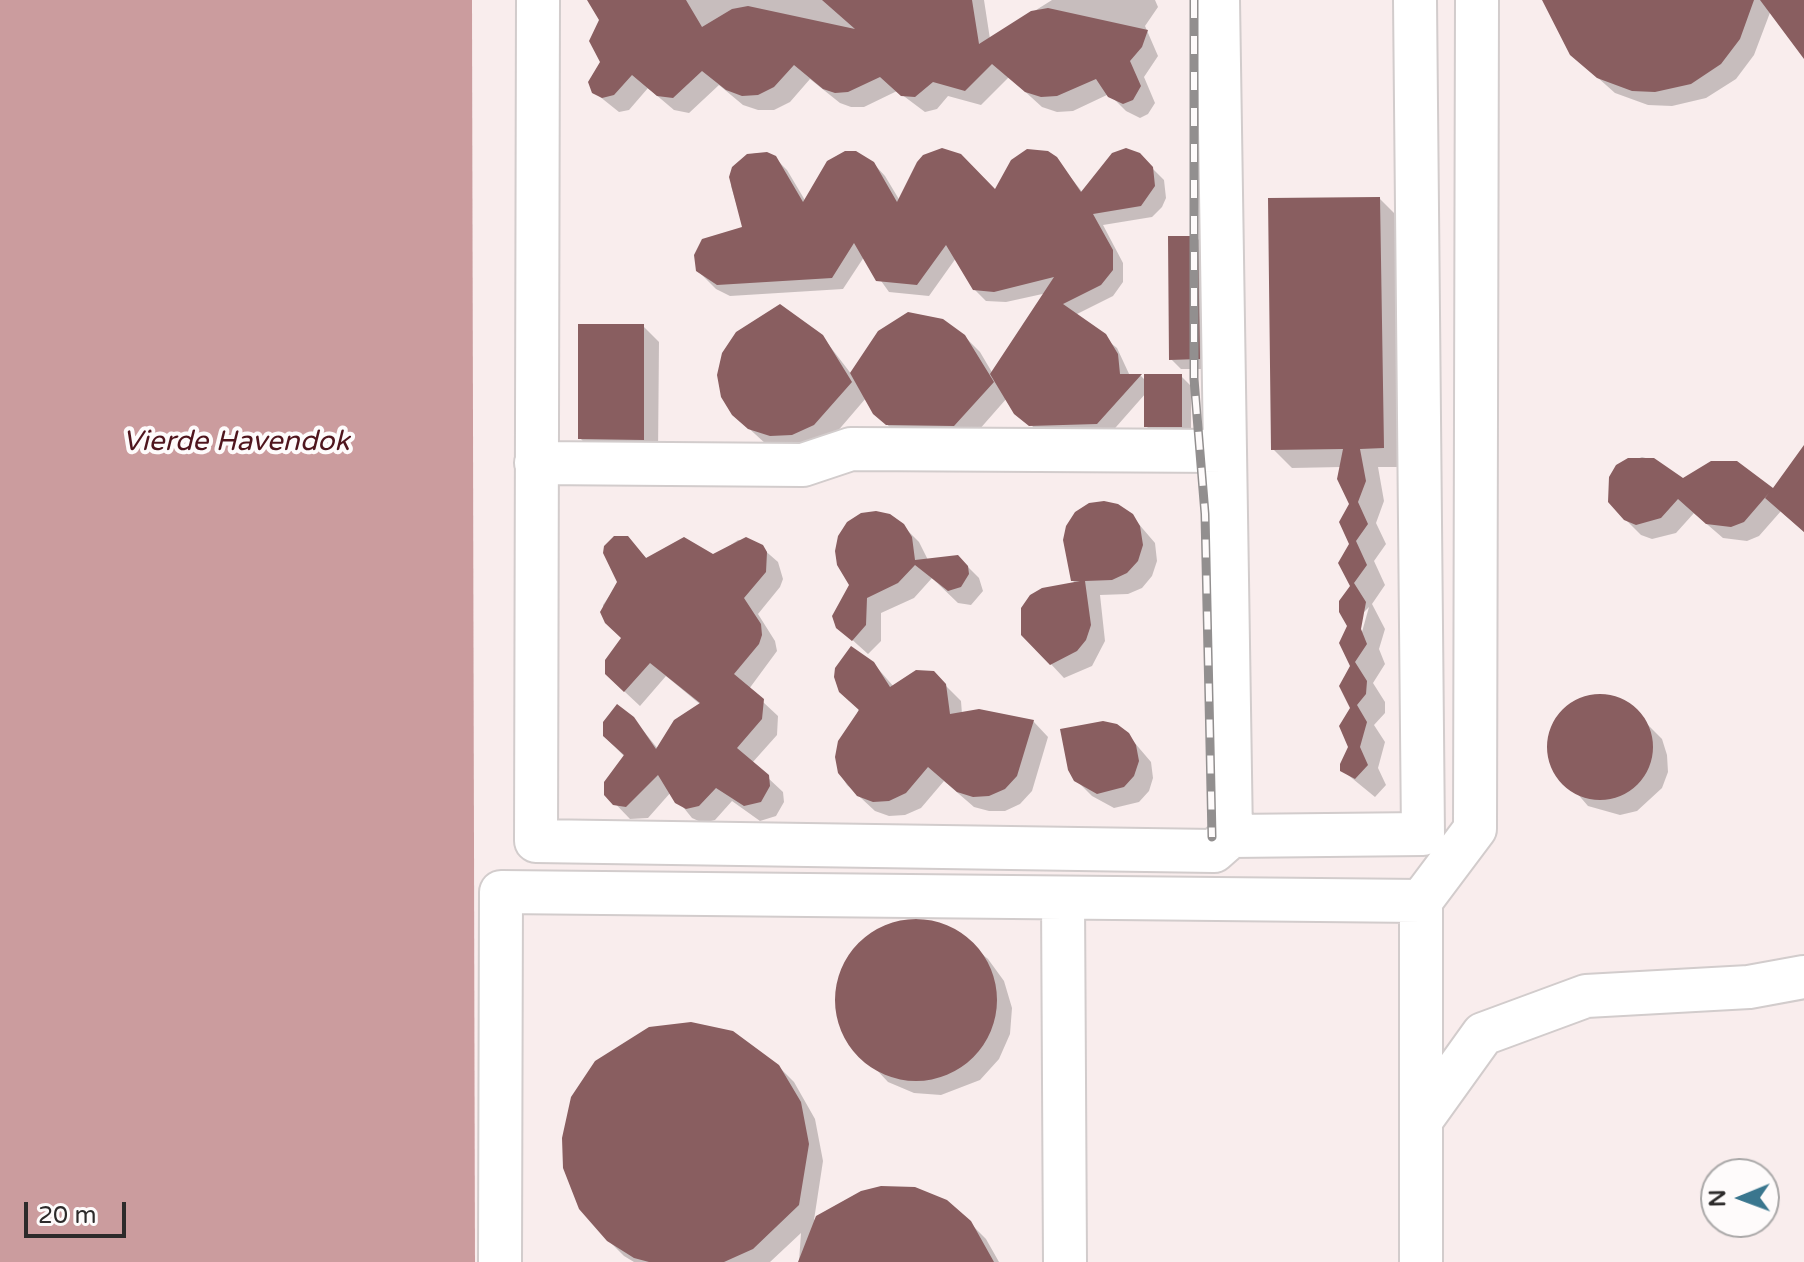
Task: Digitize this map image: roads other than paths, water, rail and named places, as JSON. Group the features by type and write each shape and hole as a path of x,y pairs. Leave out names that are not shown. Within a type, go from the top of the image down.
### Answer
{"lane":[{"path":"538,0 536,841 1214,851 1231,836 1423,834 1415,0"},
{"path":"1218,0 1231,836"},
{"path":"1421,1262 1421,901 1475,829 1477,0"},
{"path":"536,463 803,465 851,449 1225,451"},
{"path":"500,1262 501,892 1421,901"},
{"path":"1063,898 1065,1262"},
{"path":"1422,1119 1483,1034 1586,996 1749,987 1804,977"}],"water":[{"name":"Vierde Havendok","path":"0,0 472,0 475,1262 0,1262"}],"railway":[{"path":"1194,0 1194,379 1205,514 1212,837"}]}
